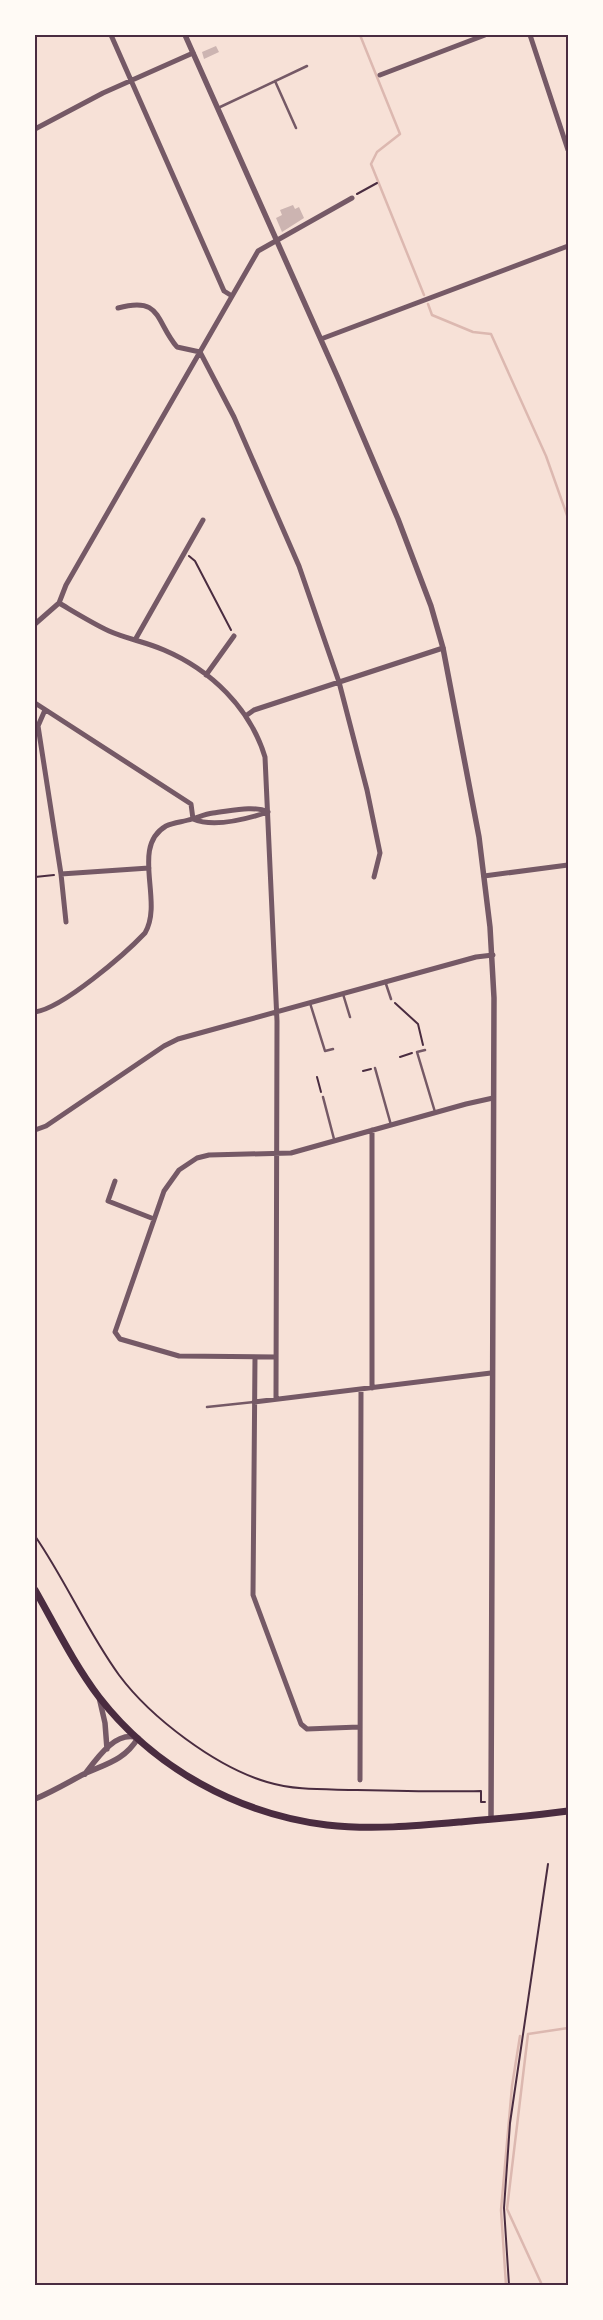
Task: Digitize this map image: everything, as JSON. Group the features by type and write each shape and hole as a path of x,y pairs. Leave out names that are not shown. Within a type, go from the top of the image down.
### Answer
{"main road":[{"path":"35,1590 77,1664 99,1697 138,1738 194,1780 237,1802 281,1816 328,1825 368,1827 491,1819 568,1811"}],"street":[{"path":"111,35 224,290 232,296"},
{"path":"185,35 321,338 421,575 443,648 468,776 484,876 492,956 493,1098 489,1802 491,1819"},
{"path":"380,75 485,35"},
{"path":"530,35 568,150"},
{"path":"35,129 131,81 193,53"},
{"path":"35,624 59,604 66,585 258,251 352,198"},
{"path":"321,338 568,246"},
{"path":"118,308 137,303 149,307 155,312 177,347 200,352 234,416 299,566 339,682 367,790 380,853 374,877"},
{"path":"135,640 183,552 203,520"},
{"path":"59,604 111,632 180,658 206,675 232,698 247,715 256,730 265,757 269,812 276,1012 276,1398"},
{"path":"206,675 234,636"},
{"path":"247,715 254,710 443,648"},
{"path":"35,703 190,804 193,819"},
{"path":"45,710 38,726 61,874 66,922"},
{"path":"35,1012 42,1011 58,1002 92,979 145,933 150,925 153,909 149,868 150,846 160,830 175,822 193,819 202,814 253,808 269,812"},
{"path":"193,819 204,824 254,817 269,812"},
{"path":"484,876 568,865"},
{"path":"61,874 149,868"},
{"path":"35,1130 46,1126 170,1042 476,957 492,956"},
{"path":"276,1357 179,1356 120,1339 115,1332 154,1219 170,1181 179,1170 197,1158 209,1155 276,1155 493,1098"},
{"path":"372,1130 372,1388"},
{"path":"115,1181 108,1201 154,1219"},
{"path":"255,1357 254,1599 302,1724 307,1728 359,1727"},
{"path":"254,1402 491,1373"},
{"path":"360,1780 361,1390"},
{"path":"99,1697 106,1728 107,1748"},
{"path":"85,1774 107,1748 125,1736 138,1738"},
{"path":"35,1799 85,1774 101,1769 124,1754 138,1738"}],"lane":[{"path":"218,108 307,66"},
{"path":"275,81 296,128"},
{"path":"385,982 391,999"},
{"path":"343,994 350,1016"},
{"path":"310,1003 326,1051 333,1049"},
{"path":"425,1050 417,1052 434,1112"},
{"path":"375,1068 391,1125"},
{"path":"322,1097 335,1141"},
{"path":"207,1407 254,1402"}],"path":[{"path":"352,198 377,183"},
{"path":"183,552 196,561 234,636"},
{"path":"35,877 61,874"},
{"path":"391,999 418,1024 425,1050"},
{"path":"400,1057 417,1052"},
{"path":"317,1077 322,1097"},
{"path":"35,1536 97,1641 121,1677 146,1706 189,1742 252,1776 289,1787 316,1790 482,1792 481,1802 489,1802"},
{"path":"508,2285 504,2208 510,2123 548,1864"}],"building":[{"path":"216,46 219,52 204,59 202,52"},
{"path":"293,205 295,209 299,207 304,218 282,232 276,218 282,215 280,210"}],"waterway":[{"path":"360,35 400,134 377,152 371,164 424,295"},
{"path":"428,304 432,315 473,332 491,334 546,456 568,518"},
{"path":"568,1160 568,1270"},
{"path":"542,2285 507,2209 528,2034 568,2028"},
{"path":"506,2285 501,2210 512,2086 520,2036"}]}
